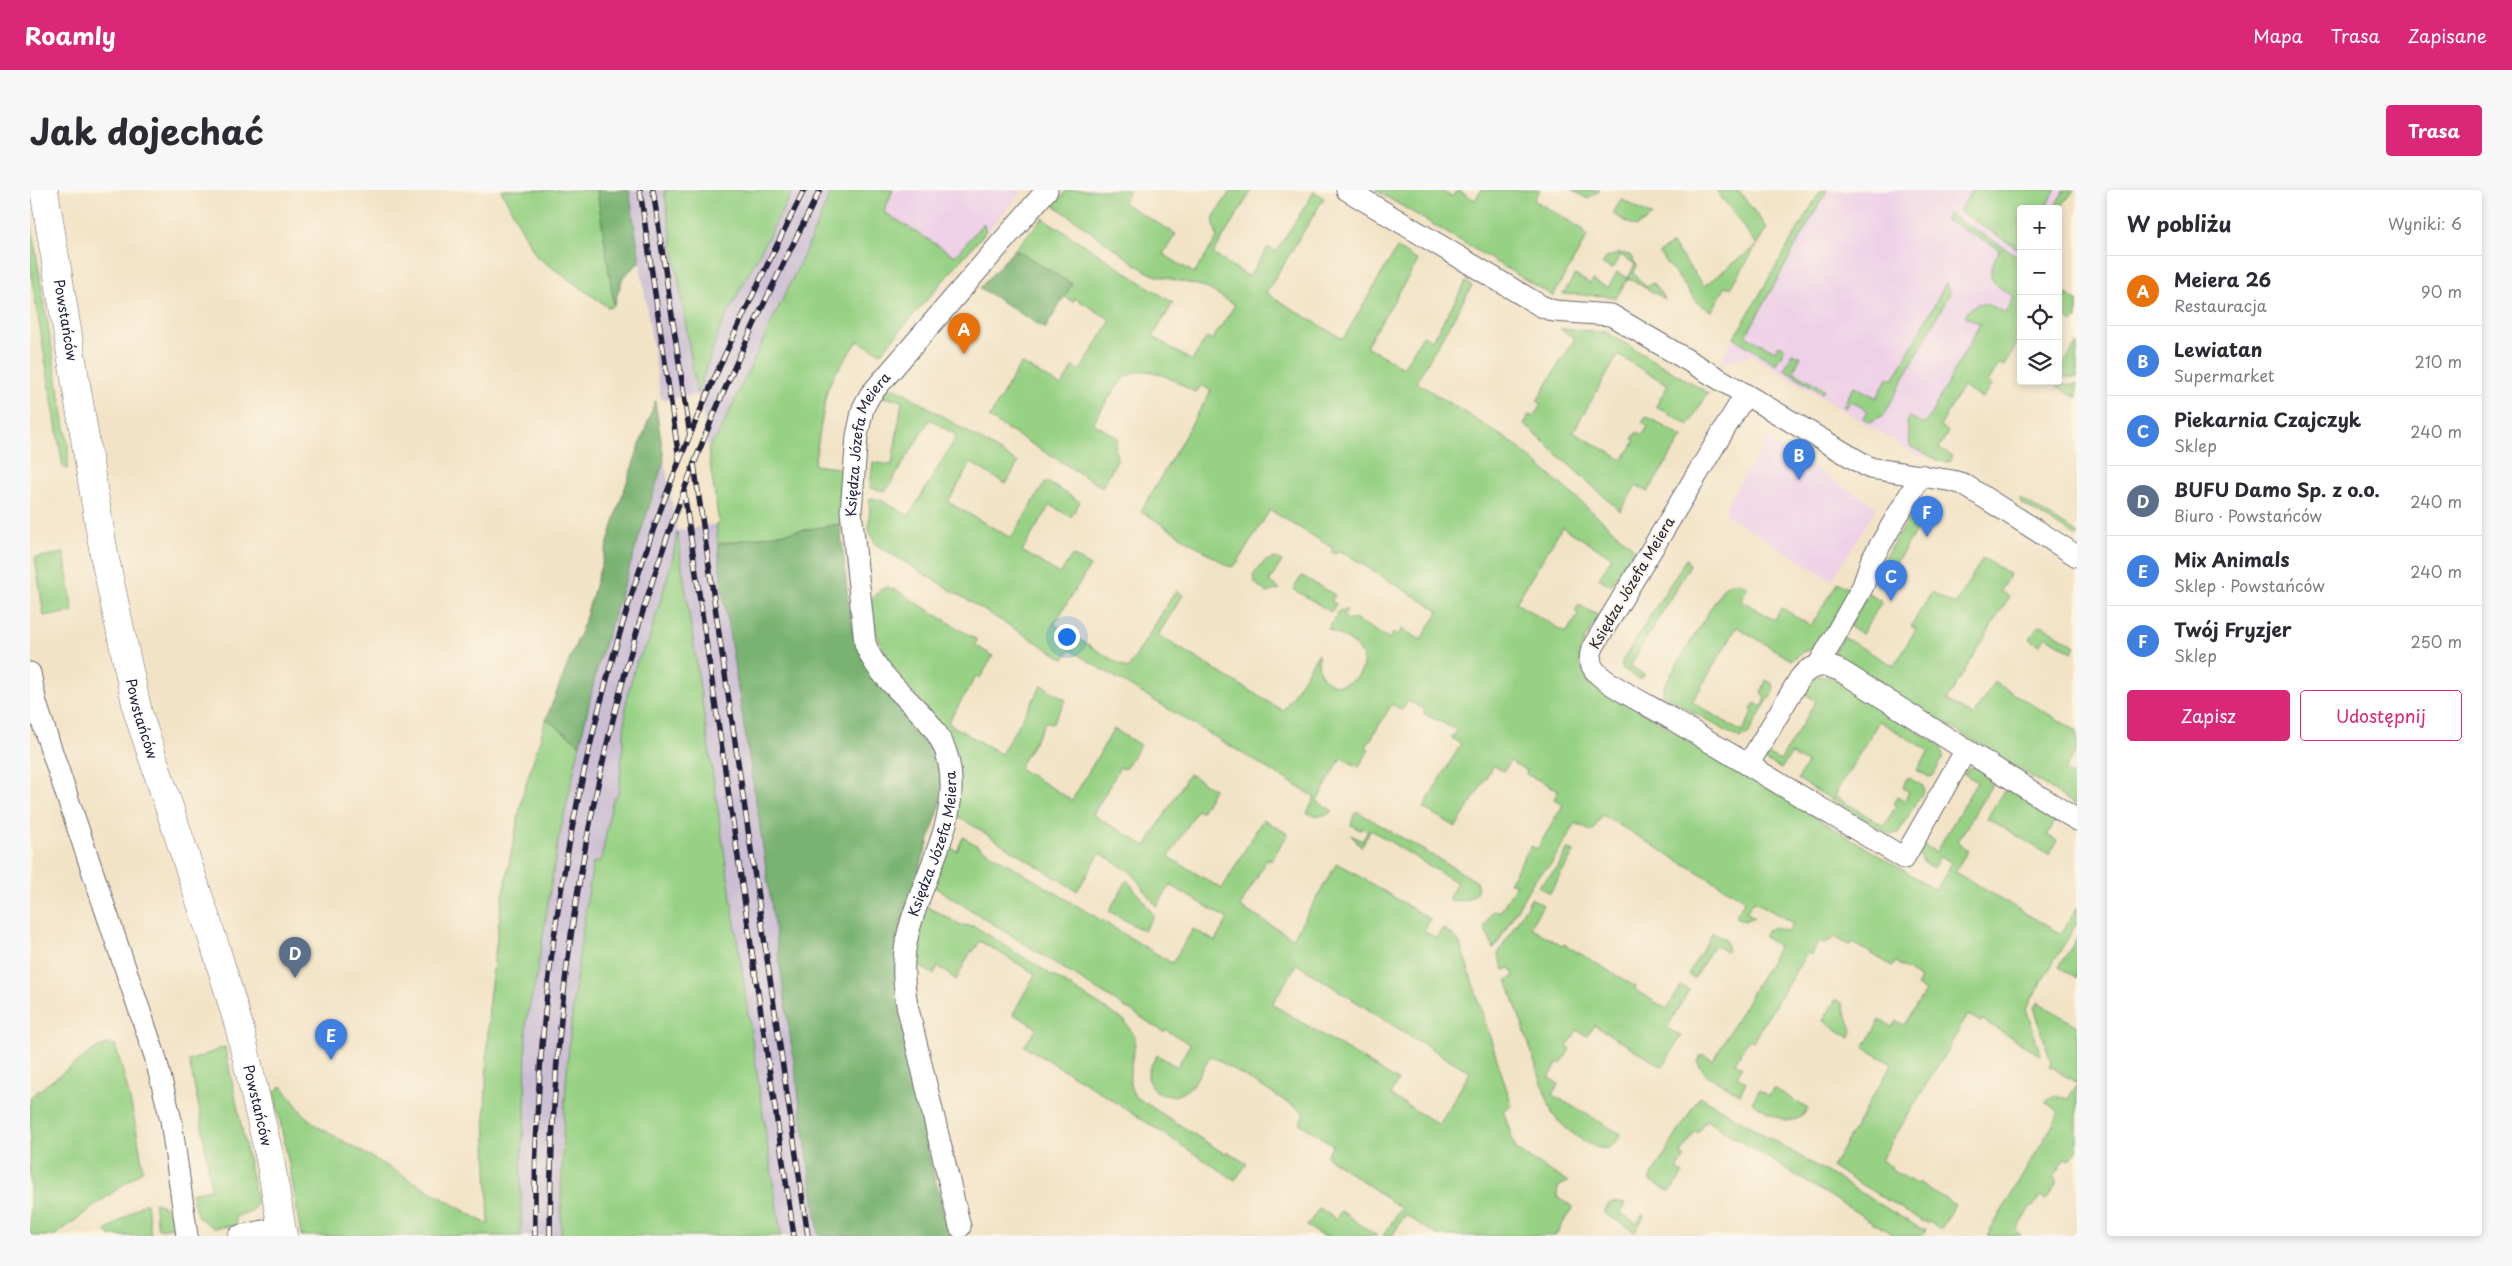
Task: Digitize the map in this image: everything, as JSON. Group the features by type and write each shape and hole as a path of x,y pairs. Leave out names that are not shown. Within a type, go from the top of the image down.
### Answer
{"street":[{"name":"Powstańców","path":"44,190 104,554 138,713 215,946 239,1026 270,1159 283,1232"},
{"name":"Księdza Józefa Meiera","path":"960,1227 907,1005 904,970 908,932 944,830 950,803 951,781 948,759 936,733 880,669 868,652 865,643 851,511 855,462 863,408 870,395 1047,190"},
{"path":"1347,190 1542,306 1554,311 1611,315 1870,468 1963,484 2077,556"},
{"name":"Księdza Józefa Meiera","path":"1745,394 1594,645 1590,659 1593,668 1603,678 1904,858 1966,750"},
{"path":"1818,666 1863,586 1871,561 1921,476"},
{"path":"1748,765 1800,678 1808,670 1818,666 1829,666 2077,820"},
{"path":"30,673 36,703 48,740 155,1056 171,1120 187,1236"},
{"path":"239,1236 283,1232"}],"shaded area":[{"path":"629,190 664,190 696,393 719,330 793,190 832,190 808,246 717,437 713,440 708,450 700,390 697,395 661,400"},
{"path":"882,190 1023,190 962,260 875,206"},
{"path":"1821,190 2065,190 2056,205 2017,205 2017,293 1922,458 1752,355 1719,364"},
{"path":"1767,439 1877,507 1832,580 1726,515 1725,507"},
{"path":"664,460 677,531 716,524 722,588 759,820 819,1236 781,1236 677,534 673,557 648,643 637,660 627,696 619,791 612,802 601,861 593,863 580,942 568,1053 560,1164 561,1236 521,1236 521,1161 525,1117 526,1020 536,980 557,847 597,668"}],"green space":[{"path":"501,190 597,190 614,305 609,308 536,256"},
{"path":"597,190 629,190 640,262 623,277 614,305"},
{"path":"664,190 793,190 719,330 697,395"},
{"path":"832,190 893,190 884,212 955,256 983,223 986,231 881,353 858,341 833,377 827,390 814,465 845,469 840,524 718,544 716,524 719,523 708,450 713,440 717,437 808,246"},
{"path":"1067,190 1130,190 1123,203 1176,234 1163,254 1194,273 1217,238 1213,218 1231,190 1252,190 1213,254 1249,277 1268,247 1276,252 1314,192 1324,198 1266,293 1343,339 1397,248 1418,261 1366,346 1403,368 1423,335 1432,340 1466,282 1472,286 1416,382 1513,443 1634,548 1611,586 1599,578 1612,557 1562,527 1516,603 1566,633 1578,614 1575,611 1579,605 1599,616 1584,641 1580,657 1581,665 1592,682 1936,890 1952,863 1940,856 1933,868 1924,863 1920,855 1922,844 1936,852 1977,782 1963,773 1973,766 1990,776 1991,786 1957,843 1968,850 1955,872 2061,934 2077,907 2077,923 2026,1008 2041,1056 1983,1020 1981,1022 1968,1015 1881,1160 1892,1167 1891,1169 1916,1184 1918,1182 1955,1205 1941,1229 1929,1222 1922,1221 1832,1167 1892,1064 1864,1048 1880,1020 1892,1027 1896,1021 1904,1025 1925,991 1917,986 1921,979 1895,962 1892,966 1852,942 1850,946 1835,937 1823,943 1819,941 1811,955 1807,953 1753,1041 1749,1039 1735,1063 1742,1067 1737,1076 1746,1082 1740,1094 1707,1075 1697,1062 1702,1054 1713,1060 1779,946 1764,937 1768,930 1775,927 1788,932 1793,923 1754,901 1746,912 1754,917 1744,921 1735,917 1745,900 1602,815 1592,832 1576,823 1551,864 1534,880 1494,949 1484,927 1493,911 1501,911 1516,884 1509,883 1531,846 1537,849 1563,805 1554,799 1559,790 1526,774 1527,771 1510,761 1504,771 1494,765 1456,827 1423,808 1461,744 1452,738 1457,730 1424,714 1425,710 1408,701 1402,710 1392,704 1366,747 1369,749 1359,767 1341,758 1317,801 1333,811 1317,816 1307,813 1315,797 1070,650 1064,659 875,544 869,530 870,498 881,500 909,516 957,436 930,419 886,491 870,488 873,462 892,465 902,401 883,397 887,389 893,388 902,391 1018,463 1006,484 971,463 948,502 1011,538 1046,481 1080,502 1071,517 1050,505 1022,551 1060,574 1072,555 1090,566 1054,624 1128,669 1176,590 1183,595 1158,635 1283,711 1318,654 1320,672 1326,680 1334,684 1342,685 1350,682 1362,669 1363,661 1357,647 1328,629 1339,611 1347,609 1343,617 1351,621 1353,618 1390,639 1393,633 1398,635 1402,629 1421,640 1439,611 1339,550 1336,554 1331,552 1333,548 1270,510 1237,563 1232,567 1141,511 1211,391 1201,385 1196,393 1175,381 1146,371 1135,372 1125,378 1093,423 1118,438 1115,446 1117,460 1102,487 989,418 1021,363 1061,386 1073,367 1080,371 1111,320 1075,298 1073,302 1064,296 1072,284 1015,249 1043,218 1173,303 1153,336 1192,361 1207,337 1212,340 1235,305 1205,287 1154,275 1144,270 1054,205"},
{"path":"1375,190 1440,190 1452,197 1457,190 1475,200 1481,190 1540,190 1534,200 1584,230 1587,237 1553,296"},
{"path":"1572,190 1600,190 1588,199"},
{"path":"1716,190 1738,190 1767,228 1757,245"},
{"path":"1821,190 1827,190 1746,336 1775,351 1779,345 1785,348 1776,364 1734,338"},
{"path":"1972,190 2056,190 2047,205 2017,205 2017,248 1959,211"},
{"path":"2065,190 2074,190 2062,206 2056,205"},
{"path":"1621,199 1652,216 1636,227 1613,214"},
{"path":"1949,214 2017,256 2017,336 2015,339 2017,340 2017,344 2004,366 1999,364 1988,382 1992,385 1982,398 1962,387 1940,427 1948,432 1939,448 1952,456 1949,462 1940,461 1910,446 1907,422 1910,417 1925,425 1980,324 1965,316 1969,310 1978,304 1983,304 2005,313 2014,297 1999,287 1992,278 1992,267 2000,249 1945,220"},
{"path":"30,217 68,445 68,469 63,467 30,268"},
{"path":"1672,244 1704,286 1757,245 1731,288 1726,286 1712,311 1699,304 1659,253"},
{"path":"1015,249 1072,284 1045,329 980,288"},
{"path":"1620,253 1630,255 1637,266 1633,273 1646,287 1653,283 1665,299 1628,278 1635,264 1620,255 1612,269 1602,264 1606,258"},
{"path":"1617,272 1628,278 1616,298 1563,294 1575,275 1590,284 1593,280 1608,288"},
{"path":"1946,283 1950,293 1884,415 1870,422 1863,418 1868,411 1851,401 1846,408 1843,406 1854,386 1877,398 1888,377 1894,379"},
{"path":"2062,291 2077,301 2077,319 2073,322 2062,315"},
{"path":"1560,329 1606,332 1708,393 1689,425 1656,406 1668,385 1618,355 1573,432 1623,460 1635,441 1632,439 1637,432 1643,435 1648,426 1642,422 1646,416 1682,437 1648,492 1636,486 1620,511 1524,424 1529,415 1534,417 1541,404 1537,401 1575,338"},
{"path":"2077,343 2077,377 2062,377 2062,367"},
{"path":"1793,353 1801,357 1793,371 1824,389 1822,393 1784,369"},
{"path":"2077,384 2077,398 2057,386"},
{"path":"655,401 664,460 597,668 580,744 546,719 584,623 619,505"},
{"path":"2020,498 2077,533 2077,537 2021,503"},
{"path":"1911,514 1922,521 1893,568 1882,562"},
{"path":"840,524 849,608 857,647 930,740 942,770 940,806 897,937 901,1018 926,1144 950,1236 819,1236 759,820 722,588 718,544"},
{"path":"677,532 781,1236 561,1236 565,1095 573,1002 593,863 601,861 612,802 619,791 627,696 637,660 648,643 673,557"},
{"path":"64,553 73,612 44,616 35,558"},
{"path":"1276,558 1282,561 1269,582 1280,589 1267,593 1255,583 1254,574 1265,561"},
{"path":"1983,558 2010,574 2000,591 2009,597 1947,700 1973,716 1994,682 2077,731 2077,749 2064,771 2077,779 2077,806 2001,757 1849,667 1830,658 1843,637 1894,666 1916,629 1911,626 1932,592 1955,605"},
{"path":"1686,559 1690,565 1630,666 1645,675 1639,679 1622,668 1622,661"},
{"path":"1302,576 1335,595 1331,601 1336,604 1331,612 1293,589"},
{"path":"1738,582 1748,587 1741,600 1774,620 1782,608 1811,626 1838,582 1853,592 1816,648 1803,652 1791,660 1737,627 1692,702 1742,732 1753,712 1751,710 1755,703 1761,707 1766,698 1761,694 1766,680 1773,684 1774,690 1748,734 1740,739 1662,694 1664,686 1723,588 1729,583"},
{"path":"887,587 896,590 977,640 975,645 993,656 980,678 976,676 948,723 1001,754 1042,685 1066,700 1052,724 1046,721 1019,768 1072,800 1114,729 1140,745 1125,769 1120,767 1093,815 1146,846 1189,774 1214,789 1201,812 1197,810 1169,857 1222,889 1263,819 1288,834 1271,861 1267,859 1240,907 1293,938 1337,863 1430,919 1424,931 1436,938 1443,928 1458,940 1512,1106 1503,1110 1516,1150 1568,1182 1558,1187 1557,1197 1573,1207 1555,1236 1439,1236 1405,1215 1392,1236 1383,1236 1401,1208 1326,1156 1333,1145 1299,1123 1305,1113 1211,1056 1187,1090 1171,1096 1155,1090 1151,1086 1148,1073 1157,1055 1177,1067 1190,1044 1166,1030 1164,1032 933,886 947,846 957,851 963,837 1172,963 1193,929 1215,941 1228,919 1170,885 1157,907 1132,873 1100,853 1077,891 956,815 960,775 954,746 950,736 902,680 883,649 876,632 871,609 874,597","holes":["1297,964 1470,1072 1439,1125 1390,1095 1398,1081 1272,1004"]},
{"path":"1869,593 1882,601 1862,634 1849,626"},
{"path":"2042,625 2076,646 2072,652 2046,636 2040,645 2030,639 2037,627"},
{"path":"1815,676 1830,676 1941,746 1943,758 1933,776 1929,777 1917,770 1929,751 1879,721 1834,796 1884,826 1896,806 1893,804 1897,797 1904,801 1909,792 1903,788 1907,777 1923,786 1924,790 1898,833 1891,834 1885,832 1798,779 1807,763 1791,754 1781,769 1765,760 1766,753 1780,761 1816,701 1802,692"},
{"path":"546,719 580,744 557,847 536,980 526,1020 525,1117 521,1161 521,1236 301,1236 292,1179 274,1092 282,1086 303,1114 317,1126 489,1225 485,1114 489,1000 502,899 523,794"},
{"path":"2008,790 2053,816 2055,822 2047,835 2057,841 2049,855 1987,818 2003,792"},
{"path":"1358,812 1476,881 1477,887 1474,895 1459,901 1448,899 1457,883 1371,830 1361,847 1351,835 1362,841 1368,831 1362,827 1360,830 1351,825 1354,814"},
{"path":"1568,848 1574,852 1550,893 1538,886 1557,869"},
{"path":"1127,880 1154,915 1144,931 1109,911"},
{"path":"1531,898 1543,905 1530,927 1562,946 1564,944 1636,987 1635,990 1667,1009 1681,986 1689,990 1667,1028 1681,1036 1663,1067 1594,1025 1587,1036 1577,1030 1567,1047 1570,1049 1561,1064 1558,1062 1549,1078 1559,1084 1553,1095 1621,1134 1614,1144 1608,1148 1594,1146 1577,1137 1552,1113 1507,980 1514,977 1511,968 1504,970 1498,954"},
{"path":"926,906 961,925 974,926 1125,1021 1135,1037 1130,1083 1136,1097 1225,1154 1227,1151 1247,1164 1235,1180 1086,1083 1024,1046 1037,1028 1013,1014 1035,974 980,941 973,952 971,951 956,980 938,966 934,974 915,964 916,942"},
{"path":"1713,932 1725,939 1728,950 1727,952 1714,945 1694,979 1688,975"},
{"path":"2077,938 2077,978 2059,967"},
{"path":"1836,999 1842,1003 1853,1033 1850,1038 1823,1021"},
{"path":"2038,1002 2077,1026 2077,1083 2049,1066 2051,1062 2034,1007"},
{"path":"107,1044 115,1045 120,1060 132,1107 143,1170 54,1236 30,1236 30,1097 96,1048"},
{"path":"225,1047 257,1202 252,1211 235,1217 237,1225 214,1228 198,1217 191,1193 211,1189 201,1117 189,1061"},
{"path":"2077,1084 2077,1149 2070,1160 2065,1158 2053,1177 2058,1181 2046,1200 2040,1196 2033,1207 2031,1206 2016,1231 2021,1236 1987,1236 2060,1112 2045,1102 2056,1095 2068,1099"},
{"path":"1774,1088 1808,1109 1795,1120 1788,1120 1773,1115 1752,1102 1759,1090 1769,1096"},
{"path":"1700,1096 1921,1229 1926,1229 1922,1236 1895,1236 1706,1120 1698,1133 1695,1131 1681,1154 1685,1157 1677,1169 1683,1173 1670,1192 1649,1180"},
{"path":"154,1202 169,1211 175,1227 158,1229"},
{"path":"1616,1202 1625,1204 1620,1213 1637,1223 1643,1214 1644,1217 1635,1232 1603,1212 1609,1204"},
{"path":"144,1203 147,1203 151,1236 111,1236 106,1231"},
{"path":"1319,1208 1336,1219 1341,1211 1377,1236 1322,1236 1307,1226"}],"railway":[{"path":"640,190 679,459"},
{"path":"653,190 690,435"},
{"path":"535,1236 536,1147 541,1058 550,969 579,793 600,707 623,621 667,492 722,361 804,190"},
{"path":"550,1236 552,1137 559,1039 570,941 586,844 606,747 631,652 660,557 694,464 738,360 820,190"},
{"path":"694,464 808,1236"},
{"path":"684,492 794,1236"}],"place":[{"name":"Meiera 26","path":"964,354"},
{"name":"Lewiatan","path":"1799,480"},
{"name":"Twój Fryzjer","path":"1927,537"},
{"name":"Piekarnia Czajczyk","path":"1891,601"},
{"name":"BUFU Damo Sp. z o.o.","path":"295,978"},
{"name":"Mix Animals","path":"331,1060"}]}
